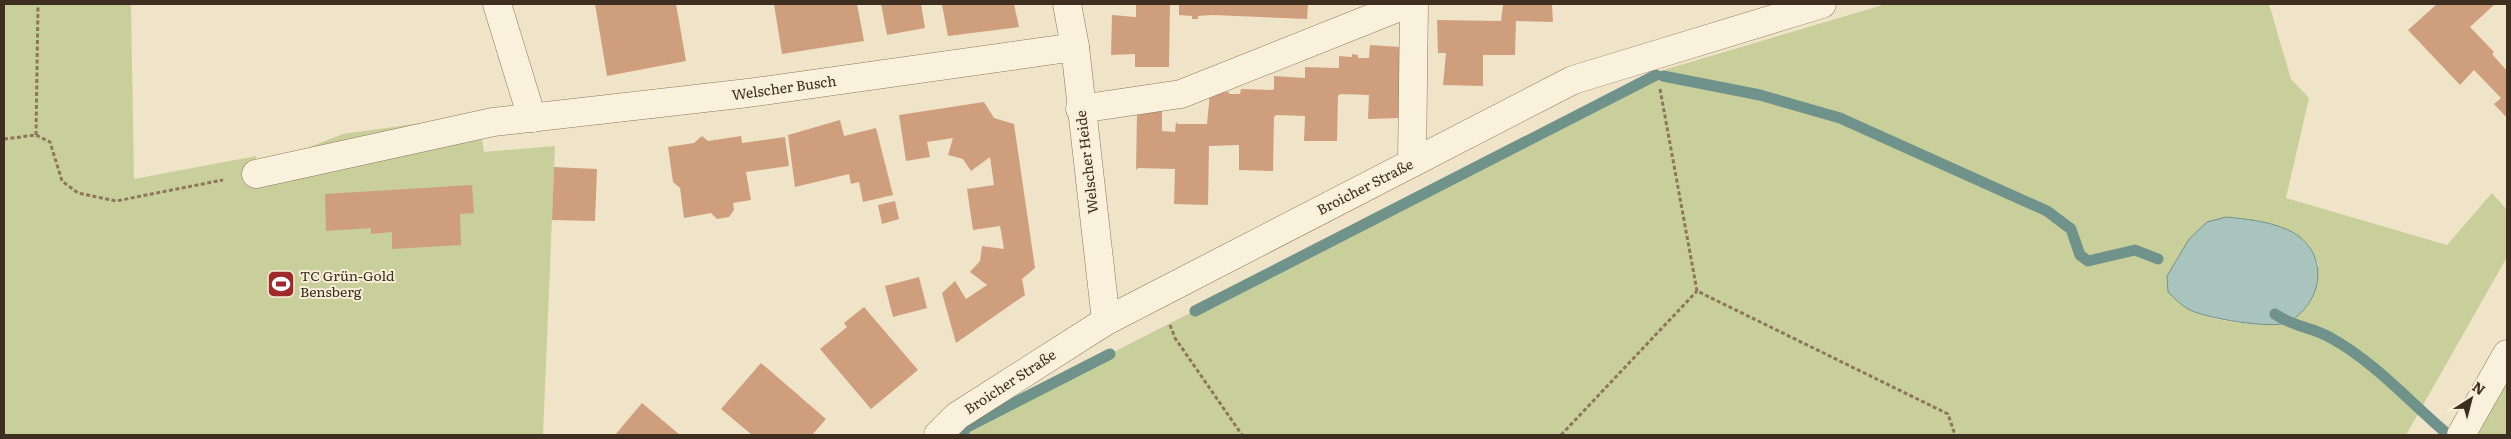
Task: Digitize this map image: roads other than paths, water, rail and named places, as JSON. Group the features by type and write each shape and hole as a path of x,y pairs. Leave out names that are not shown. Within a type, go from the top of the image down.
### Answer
{"street":[{"path":"496,4 532,118"},
{"name":"Welscher Heide","path":"1067,4 1075,47 1080,109 1106,321"},
{"path":"1080,109 1181,94 1407,4"},
{"path":"1412,163 1414,4"},
{"name":"Broicher Straße","path":"938,435 957,416 1106,321 1574,80 1822,4"},
{"name":"Welscher Busch","path":"256,174 493,122 748,93 1075,47"},
{"path":"2461,435 2507,354"}],"water":[{"path":"2226,217 2279,226 2300,237 2310,248 2316,260 2318,274 2316,287 2311,300 2302,312 2289,322 2269,325 2254,324 2208,316 2188,309 2168,292 2167,276 2189,239 2207,222"}],"waterway":[{"path":"1195,311 1656,75"},
{"path":"1663,76 1760,95 1840,118 2047,211 2071,229 2080,255 2088,261 2135,250 2158,259"},
{"path":"2275,314 2289,322 2324,334 2346,347 2376,369 2444,431"},
{"path":"961,435 967,427 1110,354"}],"place":[{"name":"TC Grün-Gold Bensberg","path":"281,284"}]}
